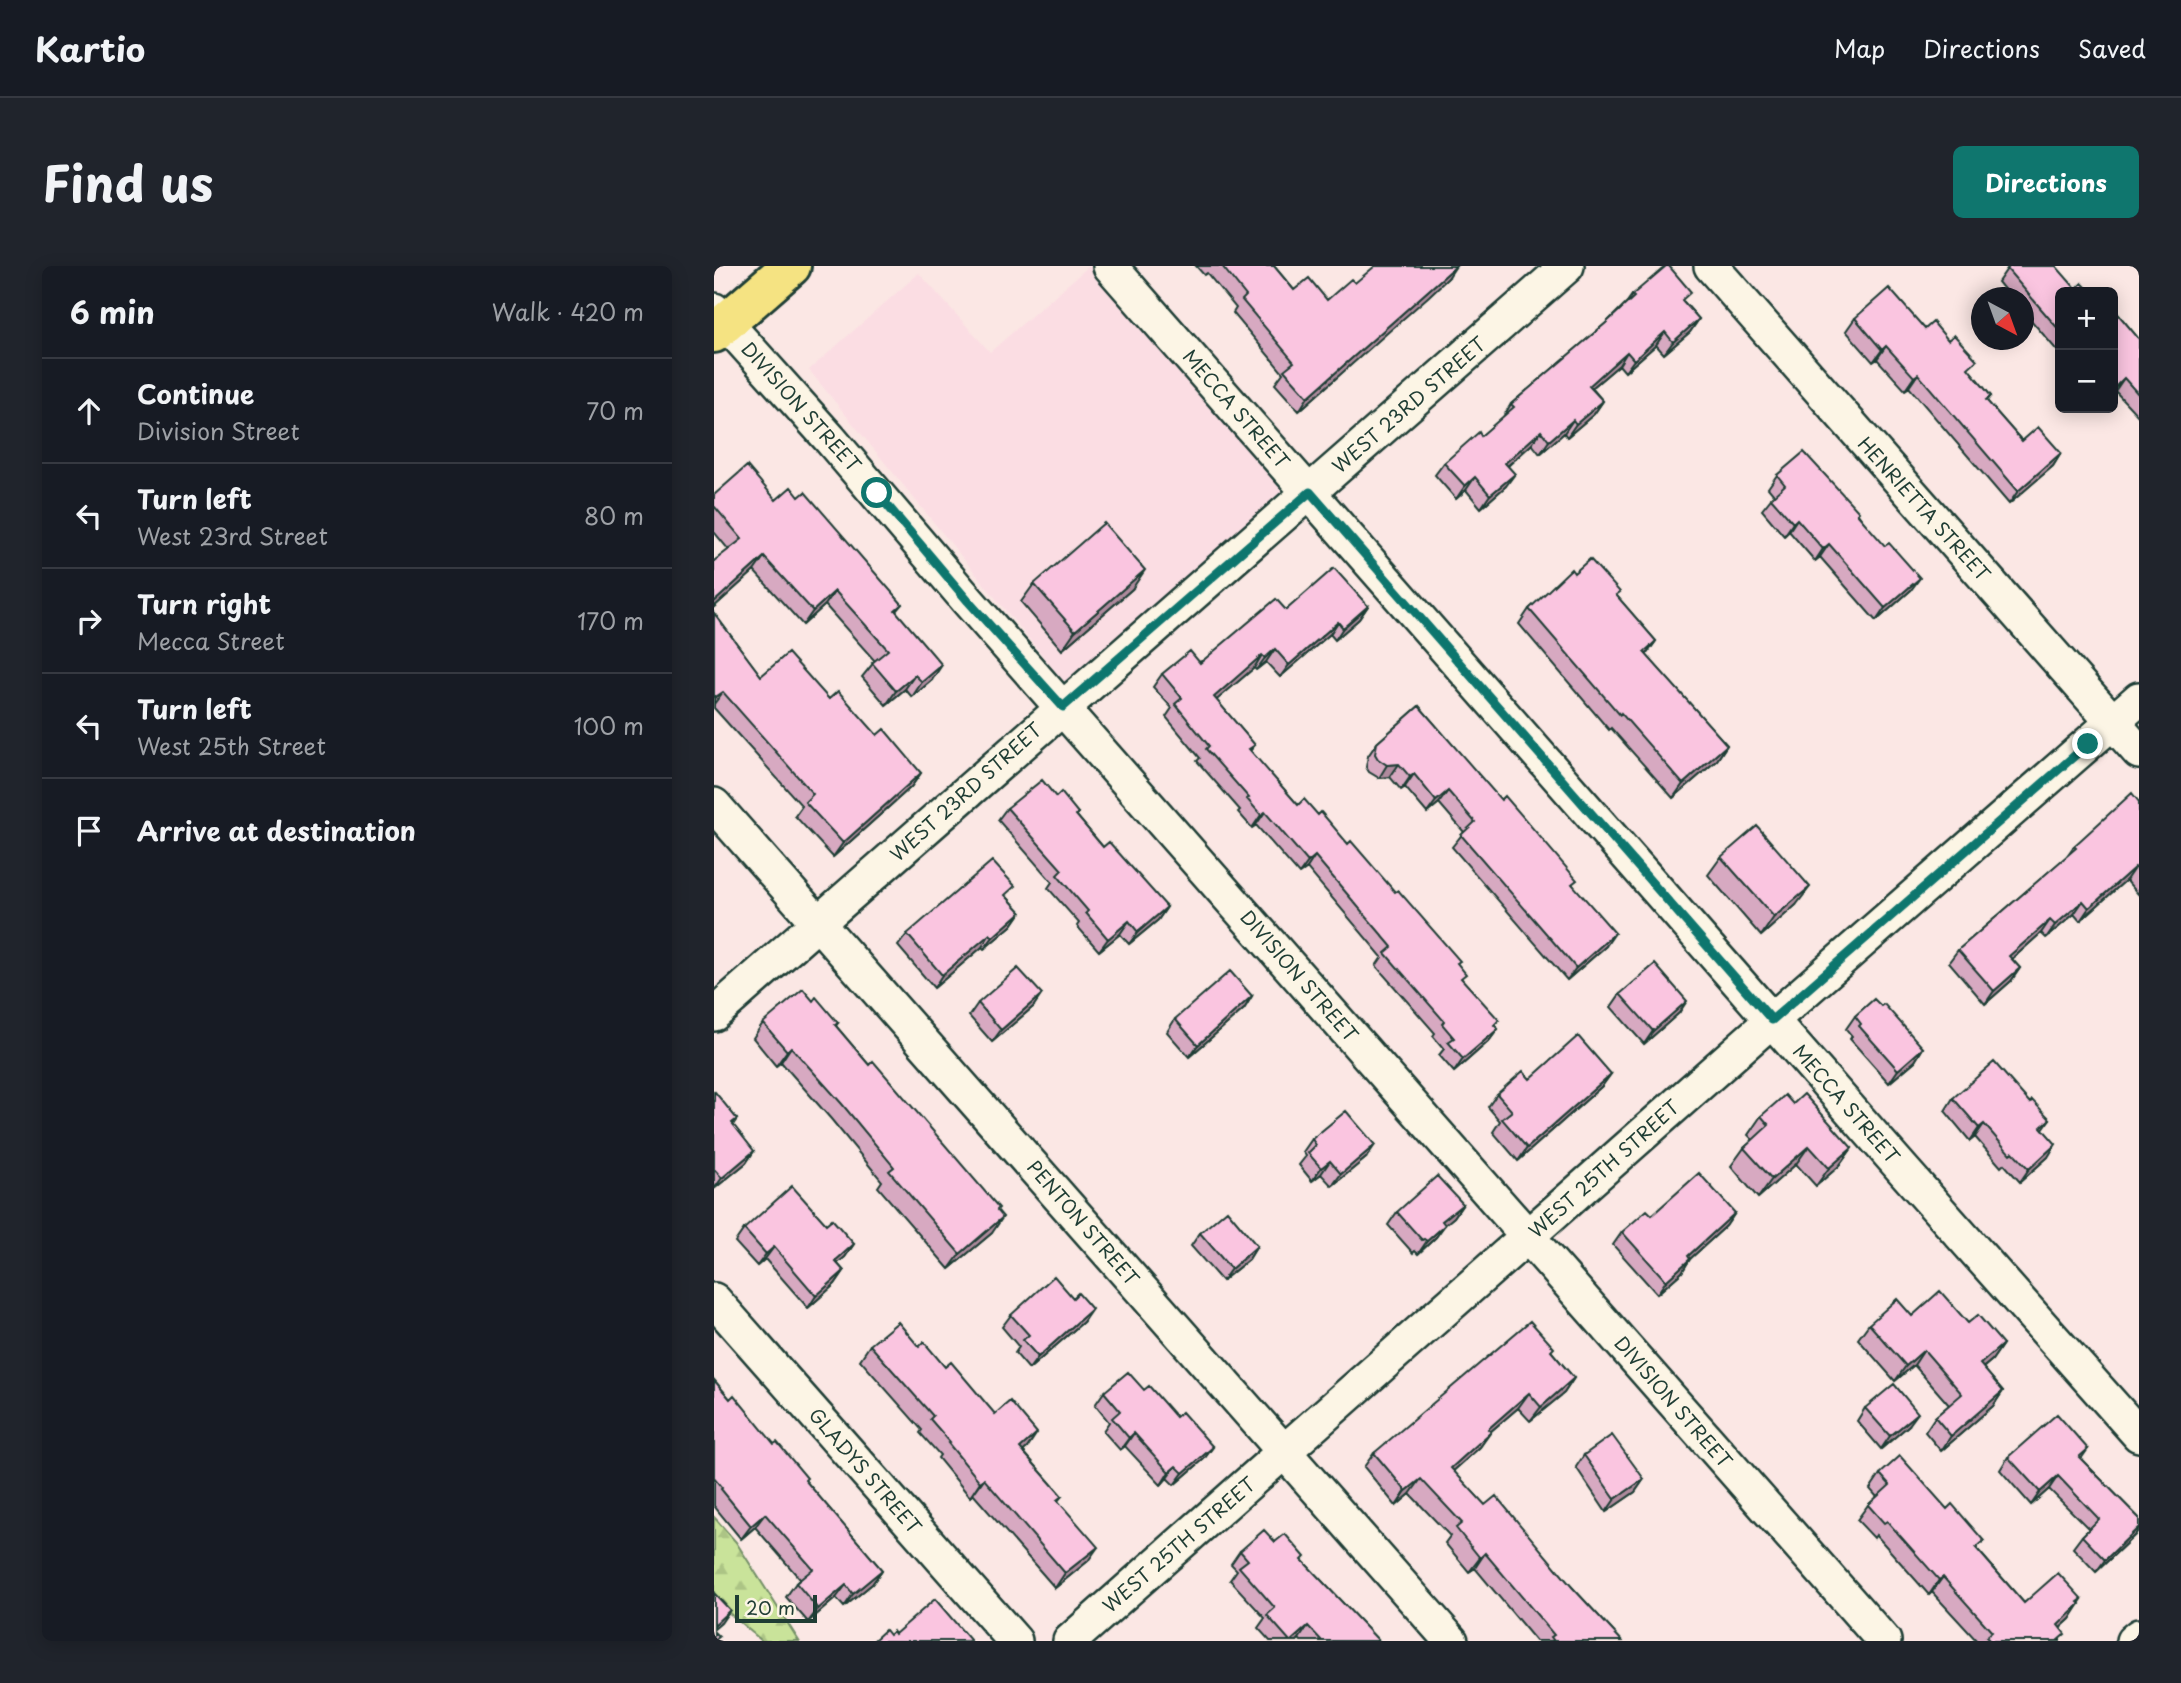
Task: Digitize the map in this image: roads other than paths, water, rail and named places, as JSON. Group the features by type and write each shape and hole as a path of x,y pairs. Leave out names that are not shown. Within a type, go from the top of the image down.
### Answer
{"highway":[{"path":"718,322 791,266"}],"street":[{"name":"MECCA STREET","path":"1110,266 2139,1435"},
{"name":"WEST 23RD STREET","path":"714,1014 1567,266"},
{"name":"HENRIETTA STREET","path":"1711,266 2139,752"},
{"name":"DIVISION STREET","path":"718,322 830,439 968,601 1884,1641"},
{"name":"WEST 25TH STREET","path":"1070,1641 2139,699"},
{"name":"PENTON STREET","path":"714,805 1451,1641"},
{"name":"GLADYS STREET","path":"714,1300 1015,1641"},
{"path":"2133,1641 2139,1636"}]}
